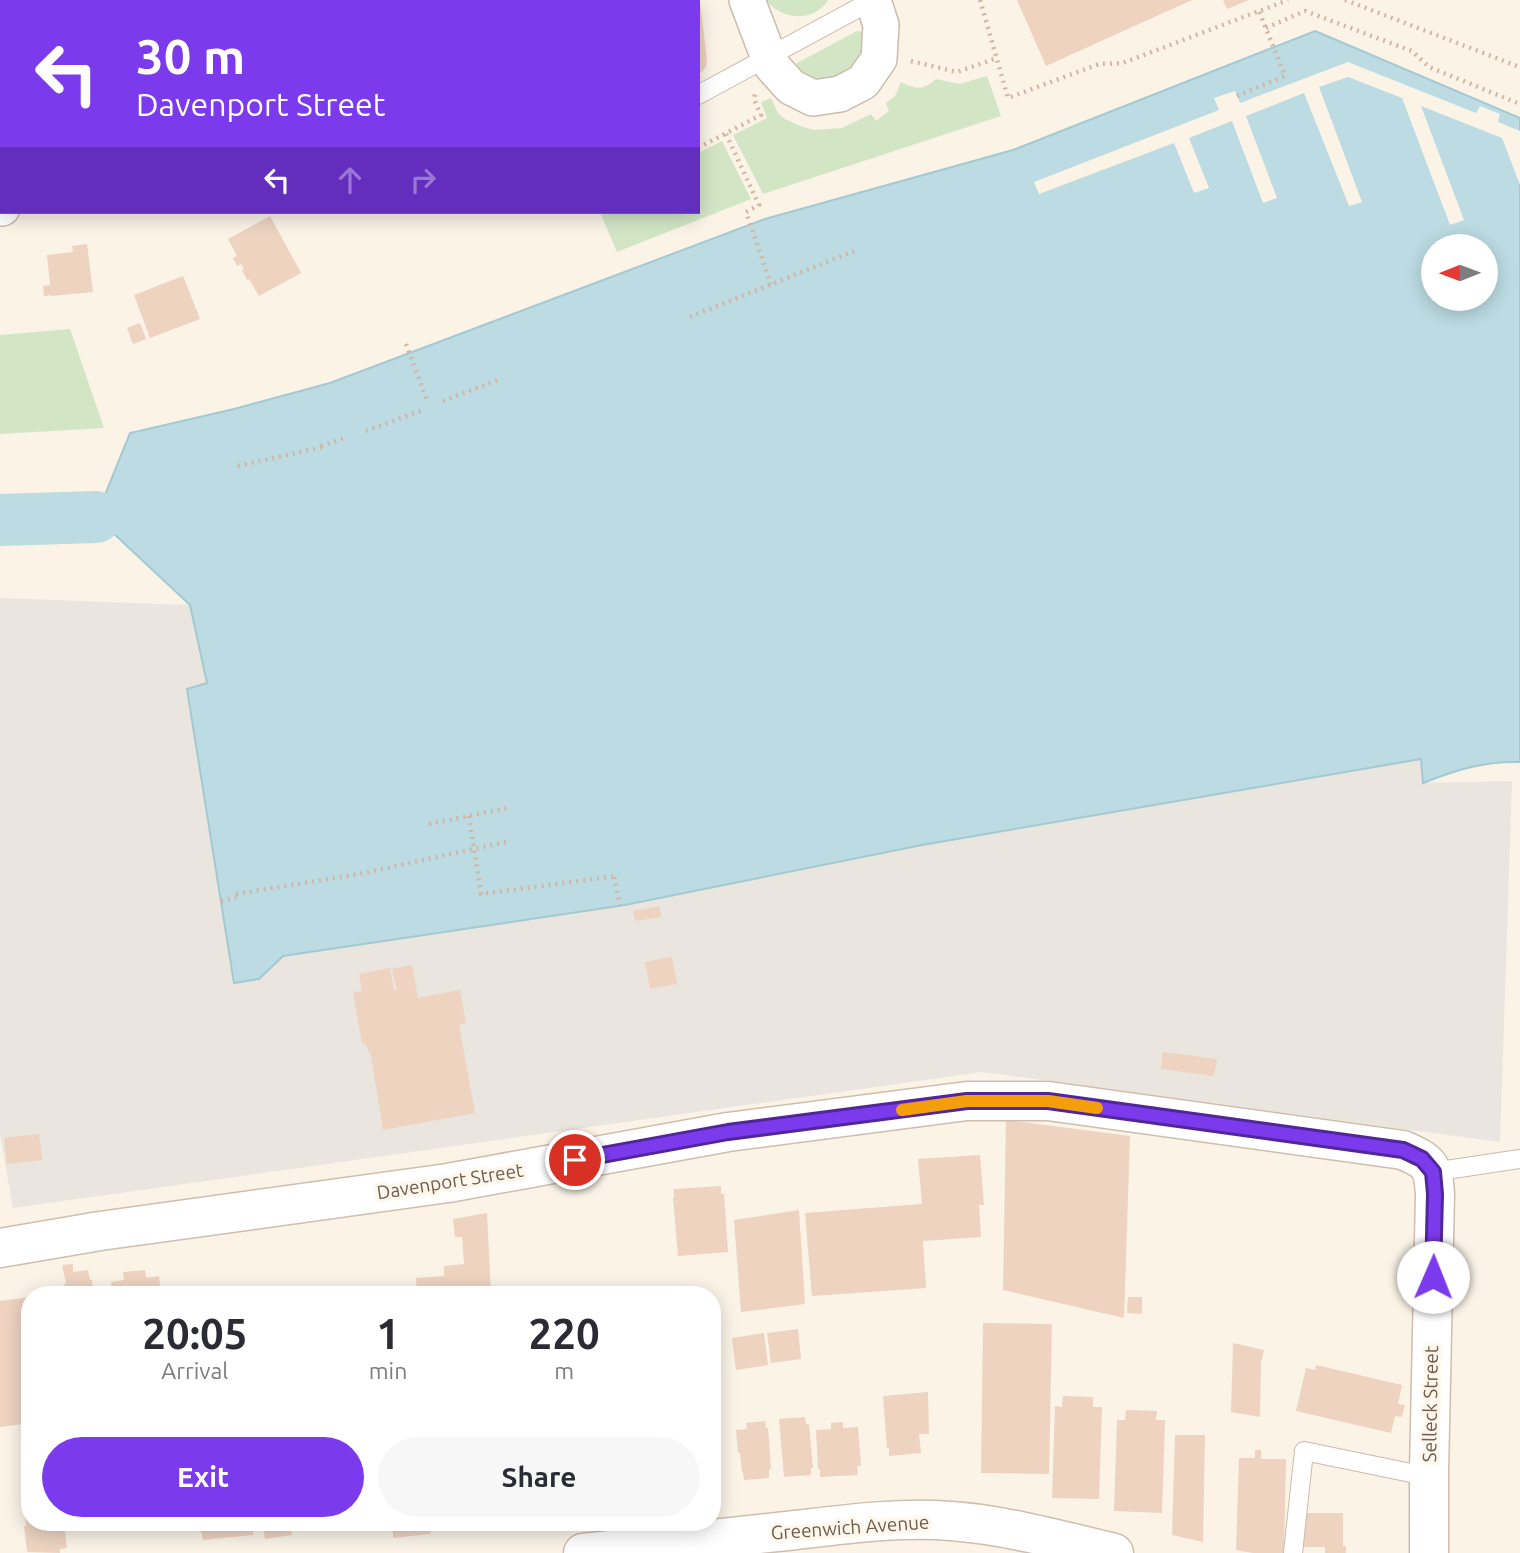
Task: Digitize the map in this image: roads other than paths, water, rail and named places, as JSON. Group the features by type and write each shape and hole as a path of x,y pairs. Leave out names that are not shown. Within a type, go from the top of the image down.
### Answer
{"main road":[{"name":"Davenport Street","path":"0,1248 100,1231 447,1183 728,1132 967,1101 1048,1101 1403,1150 1422,1159 1433,1172"},
{"name":"Selleck Street","path":"1429,1553 1435,1194 1433,1172"},
{"name":"Greenwich Avenue","path":"583,1553 840,1525 931,1520 976,1524 1114,1553"}],"street":[{"path":"747,0 772,66 791,88 813,98 841,94 863,82 879,59 881,25 873,0"}],"lane":[{"path":"700,94 873,0"},
{"path":"1433,1172 1520,1159"},
{"path":"1293,1553 1304,1451 1411,1473 1429,1472"}],"water":[{"path":"1315,31 1520,118 1520,762 1470,767 1423,783 1421,759 922,845 625,905 283,956 259,979 234,983 187,689 207,683 190,605 96,517 130,433 330,383 765,219 1013,150"}],"waterway":[{"path":"0,520 96,517"}]}
